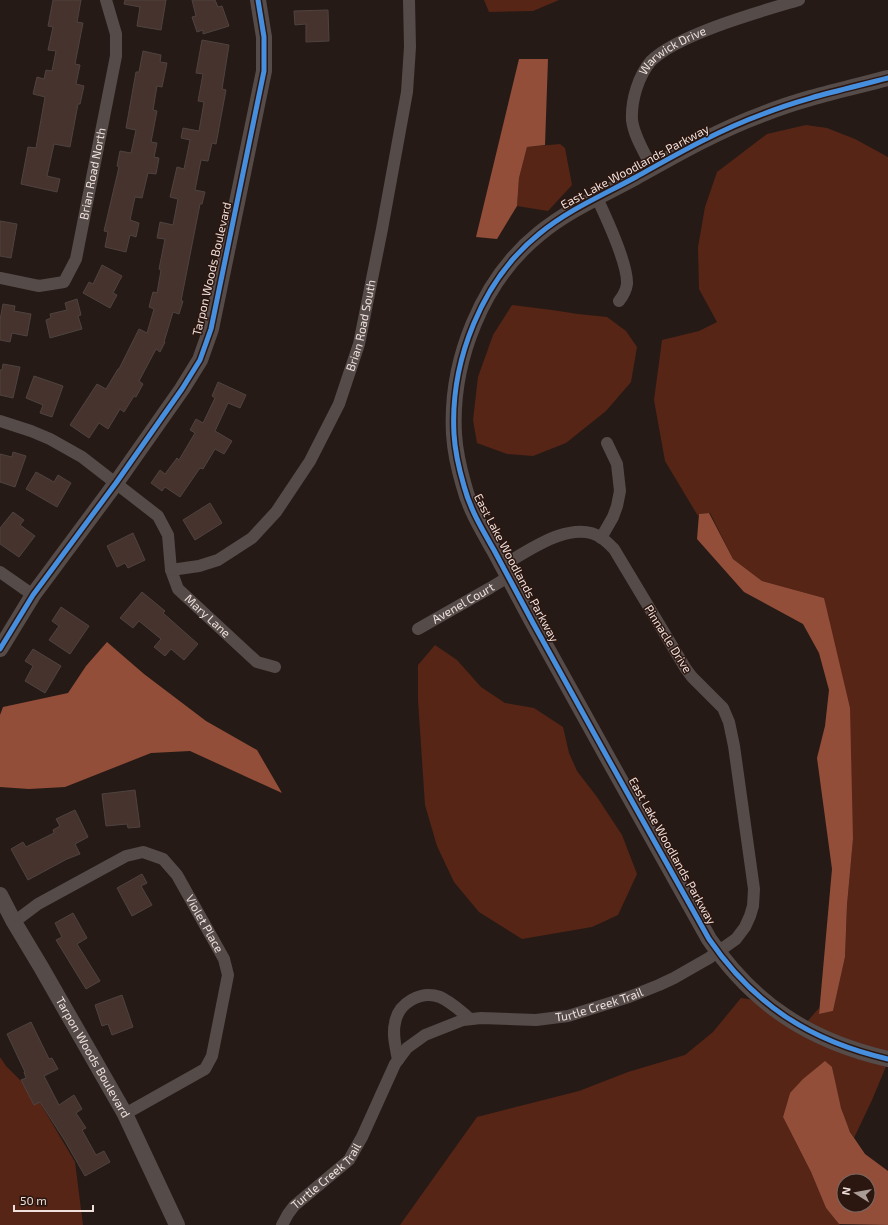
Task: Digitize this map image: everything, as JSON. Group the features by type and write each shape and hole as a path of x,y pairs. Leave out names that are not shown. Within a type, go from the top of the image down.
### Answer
{"street":[{"name":"Brian Road North","path":"0,278 39,286 64,282 76,259 116,56 116,34 106,0"},
{"name":"Tarpon Woods Boulevard","path":"0,649 33,595 116,483 186,383 200,360 211,329 264,71 264,37 258,0"},
{"name":"Brian Road South","path":"172,570 199,566 218,560 252,538 276,512 310,461 339,404 359,344 407,92 410,47 409,0"},
{"name":"Warwick Drive","path":"652,168 634,130 632,120 634,96 641,77 652,61 664,51 695,35 752,14 799,0"},
{"name":"East Lake Woodlands Parkway","path":"888,78 805,100 762,114 715,135 564,215 540,233 528,244 500,276 478,315 460,364 454,410 454,436 458,464 469,503 475,517 565,682 701,925 718,952 749,988 779,1013 834,1043 865,1053 888,1058"},
{"path":"597,198 614,239 626,277 627,284 625,292 619,301"},
{"name":"Mary Lane","path":"0,421 50,439 82,457 158,516 168,535 172,570 178,589 188,600 257,662 275,667"},
{"path":"601,538 614,517 620,492 617,464 606,443"},
{"name":"Pinnacle Drive","path":"505,571 556,536 573,532 589,533 601,538 614,549 686,669 723,708 729,722 734,746 754,889 750,916 745,927 736,939 718,952"},
{"name":"Avenel Court","path":"418,628 490,588 505,571"},
{"path":"0,572 33,595"},
{"name":"Violet Place","path":"14,922 38,904 126,856 143,852 163,859 177,875 224,959 228,975 212,1056 205,1070 125,1114"},
{"name":"Tarpon Woods Boulevard","path":"0,895 14,922 125,1114 177,1225"},
{"name":"Turtle Creek Trail","path":"282,1225 294,1206 349,1160 362,1137 395,1064 407,1048 425,1035 463,1020 470,1019 536,1020 568,1016 629,998 674,978 718,952"},
{"path":"398,1060 394,1023 398,1014 407,1002 418,997 434,995 446,1001 470,1019"}],"shaded area":[{"path":"484,0 559,0 533,11 489,12"},
{"path":"519,59 548,59 545,145 527,147 519,178 517,206 497,239 476,237"},
{"path":"806,125 827,128 855,139 888,157 888,1053 866,1048 806,1023 819,1008 819,1014 833,1011 845,957 847,905 853,839 824,598 762,581 733,559 710,513 699,514 698,516 665,461 654,400 662,340 699,331 717,322 699,289 698,247 705,207 717,172 767,134"},
{"path":"560,144 565,148 572,185 548,211 517,206 519,178 527,147"},
{"path":"512,305 607,317 626,331 637,347 631,382 606,411 566,443 533,456 507,454 477,443 473,420 478,377 493,335"},
{"path":"709,513 733,559 762,581 824,598 850,708 853,839 847,905 845,957 833,1011 819,1014 832,869 817,758 825,726 829,690 819,653 803,624 744,592 697,539 699,514"},
{"path":"107,642 144,674 206,721 257,750 282,793 190,751 151,753 65,787 29,789 0,787 0,715 3,707 68,693 86,666"},
{"path":"435,645 457,660 481,687 505,703 534,708 563,727 569,753 577,771 597,797 622,835 637,874 618,915 592,927 522,939 479,912 454,882 437,846 425,805 418,700 418,665"},
{"path":"741,998 754,1000 887,1064 854,1138 843,1113 832,1067 790,1093 783,1117 811,1172 826,1208 840,1225 400,1225 477,1117 579,1091 628,1072 685,1055 713,1032"},
{"path":"0,1057 6,1066 36,1096 75,1162 83,1225 0,1225"},
{"path":"825,1061 832,1067 841,1108 850,1132 865,1154 888,1171 888,1225 839,1224 826,1208 811,1172 783,1117 790,1093 803,1079"}],"building":[{"path":"53,0 81,0 77,22 83,23 75,64 80,65 76,84 84,86 80,104 78,104 70,147 54,144 47,176 60,179 57,192 21,184 28,147 36,148 45,97 33,94 37,77 44,79 46,70 52,71 56,51 48,50 53,27 48,26"},
{"path":"125,0 166,0 161,30 137,26 140,7 124,4"},
{"path":"192,0 215,0 218,7 222,6 229,26 203,34 203,30 197,32 192,17 196,16"},
{"path":"328,10 329,41 306,42 306,24 295,25 294,11"},
{"path":"202,40 229,45 222,89 226,90 216,144 212,143 208,161 201,160 195,190 205,192 202,204 200,204 181,301 183,301 179,314 173,312 165,342 160,352 156,349 139,381 143,384 136,397 134,396 124,412 120,409 108,429 99,423 89,438 70,425 97,384 106,389 119,369 139,329 147,333 154,309 149,307 153,292 157,293 161,270 159,269 165,239 157,238 160,222 173,225 178,199 170,197 177,167 184,169 190,140 181,138 183,128 199,131 204,102 198,101 203,74 196,73"},
{"path":"143,51 161,55 160,62 167,63 162,87 157,86 153,110 157,111 151,142 157,143 154,157 159,158 156,174 148,173 142,198 135,197 130,220 139,223 136,237 130,235 126,252 105,247 108,232 104,231 119,167 117,166 120,151 131,153 136,130 126,128 136,72 139,72"},
{"path":"0,221 17,224 11,258 0,256"},
{"path":"102,265 122,276 113,293 117,295 110,308 83,293 89,282 93,284"},
{"path":"77,299 81,315 78,316 82,329 50,338 46,320 51,318 50,314 67,310 65,303"},
{"path":"3,304 15,306 14,311 31,314 27,336 12,333 10,342 0,340 0,320"},
{"path":"3,364 20,367 13,398 0,395 0,370 2,370"},
{"path":"34,376 63,386 52,417 40,413 43,405 26,398"},
{"path":"218,382 246,395 240,408 228,403 215,431 232,441 224,454 215,449 203,469 200,468 180,497 165,487 162,491 151,483 160,470 165,474 177,458 179,460 195,433 190,430 196,419 203,423 215,398 212,396"},
{"path":"13,452 26,456 15,487 0,482 0,454 12,457"},
{"path":"36,472 54,482 58,475 71,483 57,507 26,489"},
{"path":"210,503 222,523 195,540 183,520"},
{"path":"13,512 24,520 20,525 35,536 19,557 0,544 0,528"},
{"path":"133,533 145,560 128,568 125,563 117,567 107,546"},
{"path":"142,592 165,611 163,613 198,644 184,660 171,649 165,656 154,647 161,639 139,621 133,628 120,618"},
{"path":"61,607 89,626 70,654 49,640 59,626 52,621"},
{"path":"33,649 61,666 45,693 25,681 33,666 25,661"},
{"path":"135,790 140,827 128,828 127,824 106,826 102,794"},
{"path":"75,810 88,837 75,844 80,854 67,859 28,880 11,849 23,842 26,847 54,833 53,830 60,826 56,819"},
{"path":"142,874 147,883 141,886 152,905 132,916 117,888"},
{"path":"73,913 87,938 77,944 100,981 86,989 56,940 62,937 55,923"},
{"path":"122,995 133,1027 112,1035 108,1024 102,1026 95,1005"},
{"path":"31,1022 49,1059 52,1058 58,1069 44,1076 59,1105 74,1095 82,1109 76,1113 86,1128 82,1130 96,1155 104,1151 110,1162 85,1176 40,1102 34,1105 21,1080 26,1078 25,1072 7,1034"}],"cycle path":[{"path":"0,649 33,595 116,483 182,389 200,360 211,329 264,71 264,37 258,0"},
{"path":"888,78 794,103 730,127 586,203 550,225 519,253 501,274 486,298 464,351 454,406 456,453 462,480 477,519 555,663 709,939 726,962 745,983 786,1017 809,1031 833,1042 888,1059"}]}
